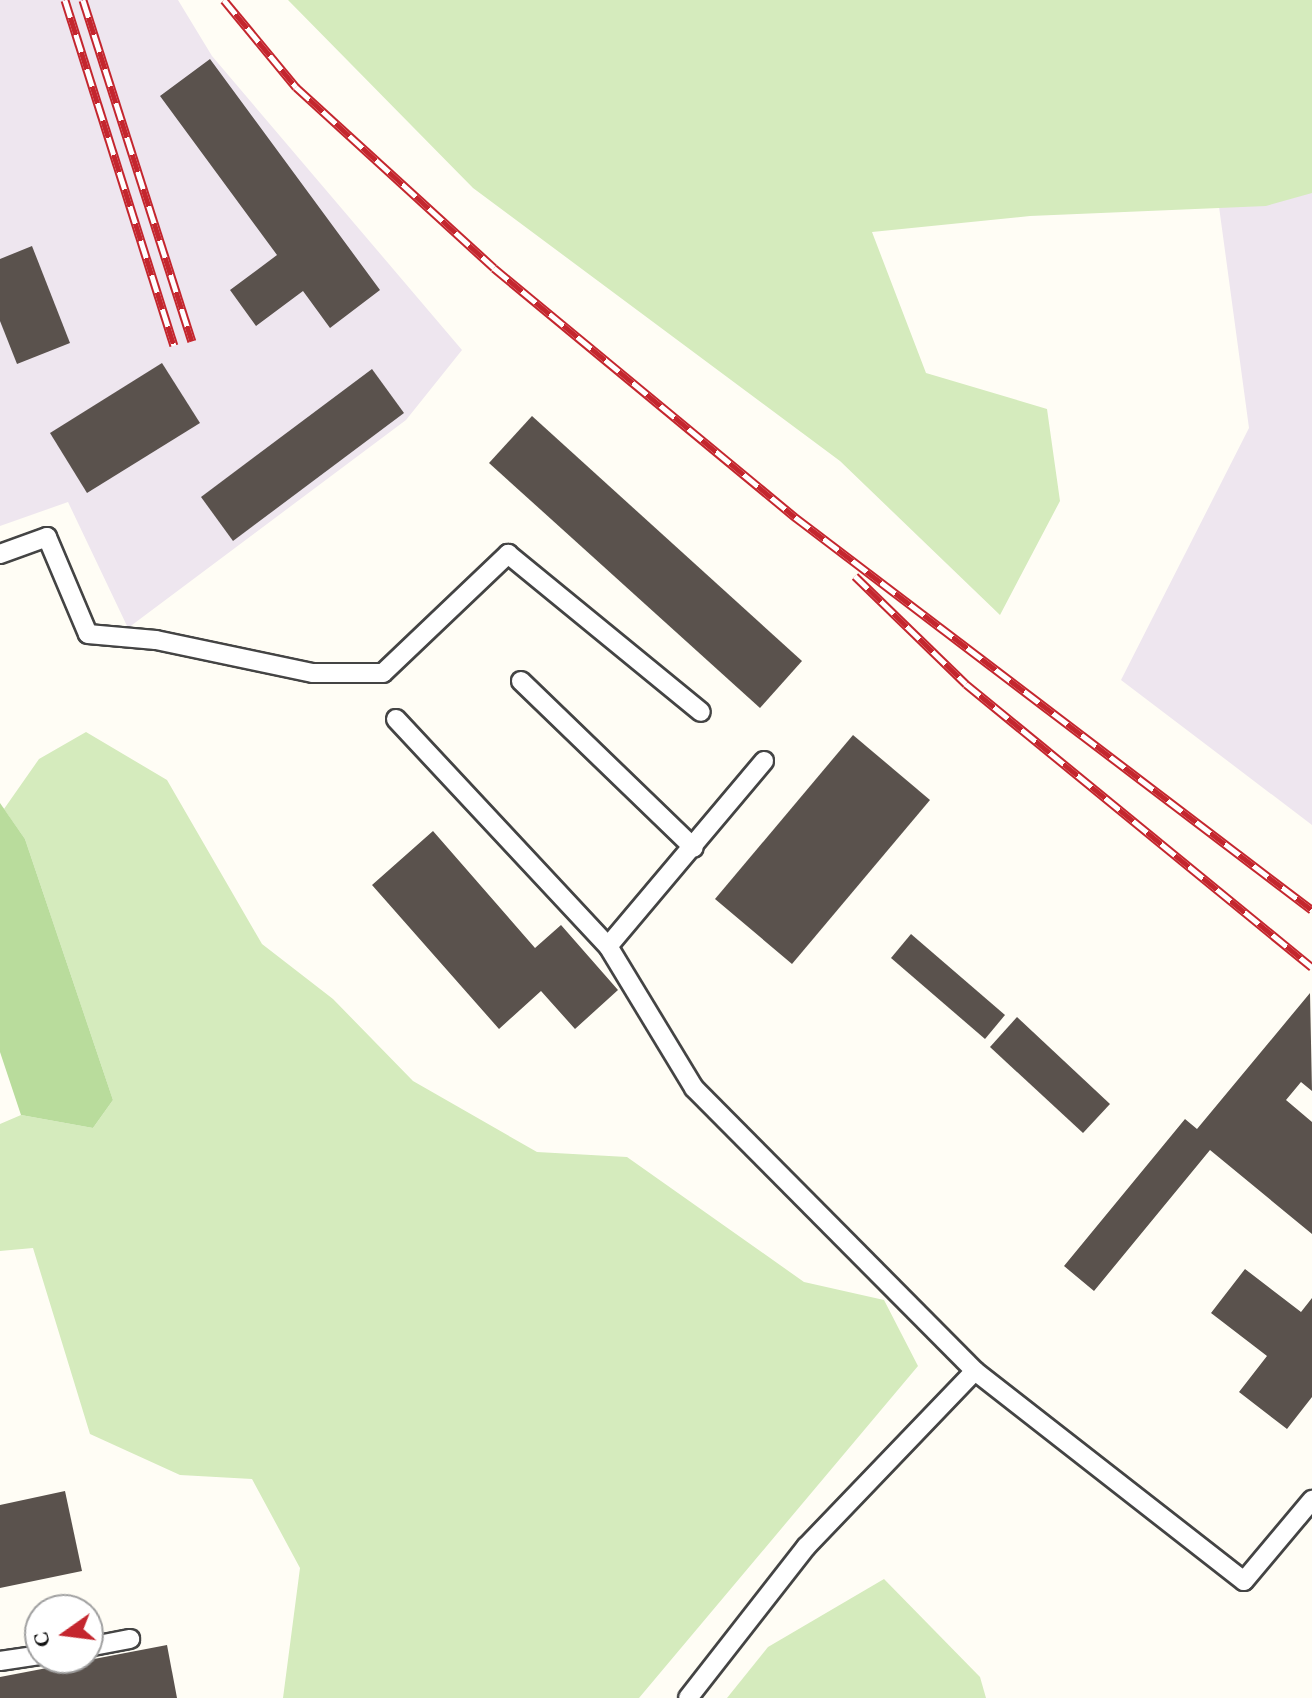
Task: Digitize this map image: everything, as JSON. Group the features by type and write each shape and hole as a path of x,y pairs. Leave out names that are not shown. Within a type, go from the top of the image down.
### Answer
{"lane":[{"path":"0,554 47,537 88,634 156,640 313,673 383,673 508,554 701,712"},
{"path":"521,681 694,848"},
{"path":"396,719 608,946 694,1088 975,1371 1244,1581 1312,1500"},
{"path":"608,946 694,848 764,761"},
{"path":"688,1698 806,1547 975,1371"},
{"path":"104,1644 130,1639"},
{"path":"0,1661 24,1657"}],"shaded area":[{"path":"0,0 178,0 212,56 462,350 406,420 128,628 68,502 0,526"},
{"path":"1191,0 1312,0 1312,825 1121,680 1249,428"}],"green space":[{"path":"288,0 1312,0 1312,193 1266,206 1030,216 872,232 926,373 1047,409 1060,501 1000,615 840,461 473,188"},
{"path":"86,732 167,780 262,944 333,999 413,1081 537,1152 627,1157 804,1282 884,1300 918,1366 639,1698 283,1698 300,1568 252,1479 180,1475 90,1434 33,1248 0,1251 0,1124 21,1115 93,1128 113,1100 25,839 4,809 39,759"},
{"path":"0,803 25,839 113,1100 93,1128 21,1115 0,1052"},
{"path":"884,1579 980,1677 986,1698 727,1698 768,1647"}],"building":[{"path":"210,59 380,290 330,328 303,291 256,326 230,290 277,255 160,96"},
{"path":"32,246 70,343 17,364 0,321 0,259"},
{"path":"162,363 200,423 87,493 50,433"},
{"path":"372,369 404,413 233,541 201,497"},
{"path":"532,416 802,661 760,708 489,463"},
{"path":"853,735 930,800 792,964 715,899"},
{"path":"433,831 535,948 561,925 618,990 575,1029 541,991 499,1029 372,885"},
{"path":"911,934 1005,1015 985,1039 891,958"},
{"path":"1310,993 1312,1091 1301,1082 1286,1100 1312,1122 1312,1234 1210,1150 1094,1291 1064,1266 1185,1119 1197,1129"},
{"path":"1017,1017 1110,1104 1083,1133 990,1047"},
{"path":"1245,1269 1301,1312 1312,1298 1312,1397 1287,1429 1239,1392 1267,1356 1211,1313"},
{"path":"65,1491 82,1571 0,1588 0,1505"},
{"path":"167,1645 177,1698 0,1698 0,1677 24,1672 104,1674 104,1657"}],"railway":[{"path":"65,0 174,345"},
{"path":"83,0 192,341"},
{"path":"224,0 296,87 494,268 795,517 1312,910"},
{"path":"855,576 966,684 1312,967"}]}
